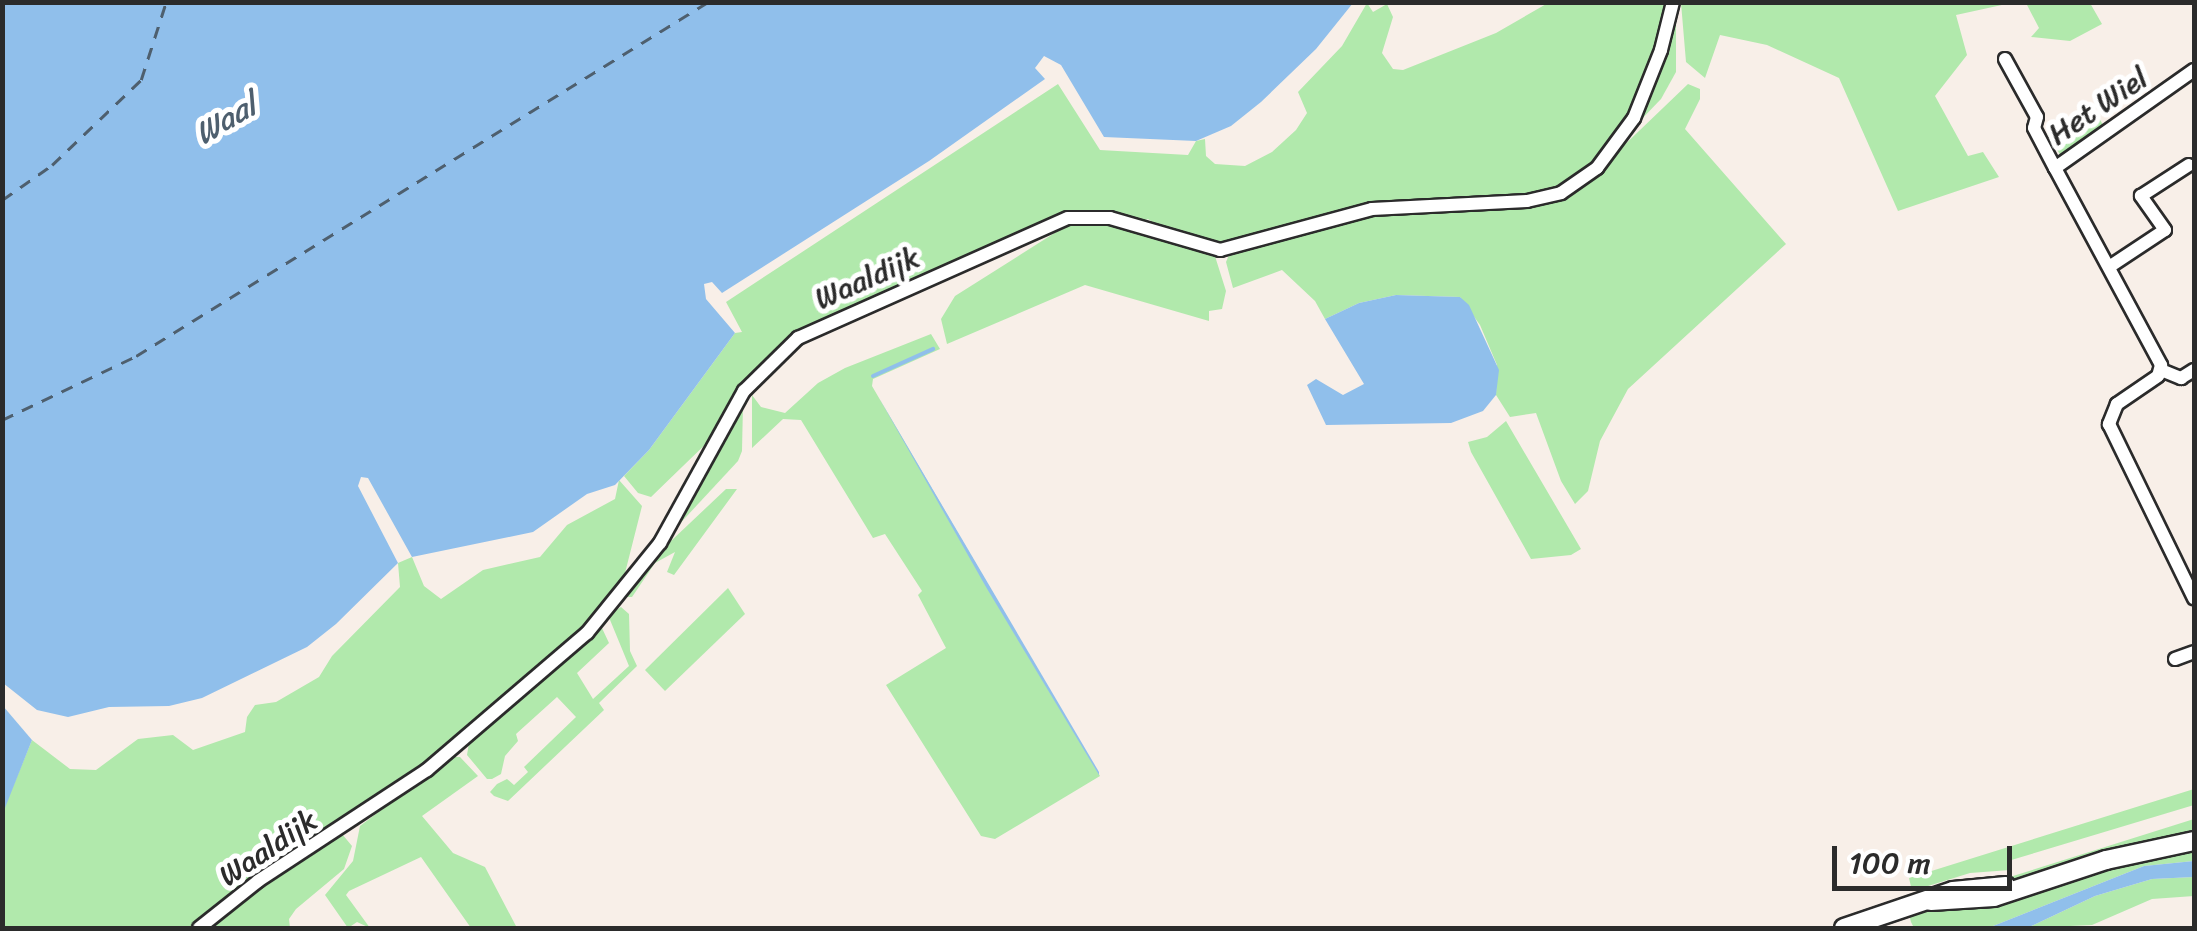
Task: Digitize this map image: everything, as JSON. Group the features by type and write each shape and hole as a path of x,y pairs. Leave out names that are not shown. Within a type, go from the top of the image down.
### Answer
{"main road":[{"path":"1844,928 1953,891 2019,887 2106,860 2194,841"}],"street":[{"name":"Waaldijk","path":"199,928 258,881 428,770 587,632 660,543 744,392 798,338 1068,218 1110,218 1220,250 1372,208 1528,201 1560,193 1596,168 1634,118 1662,50 1672,2"},
{"name":"Het Wiel","path":"2005,59 2037,117 2034,128 2056,168 2194,70"},
{"path":"2109,267 2165,230 2141,196 2189,164"},
{"path":"2056,168 2161,370 2182,378 2194,370"},
{"path":"2161,370 2117,404 2109,424 2194,598"},
{"path":"2175,659 2194,652"}],"green space":[{"path":"1367,3 1373,12 1387,4 1393,17 1382,53 1393,69 1403,70 1496,33 1548,3 1669,3 1637,104 1597,162 1559,189 1525,197 1378,203 1221,244 1163,229 1148,219 1138,223 1104,212 1076,212 850,307 804,331 760,366 714,436 651,497 638,493 624,476 649,450 735,333 742,332 726,302 1058,84 1100,150 1188,155 1196,141 1205,139 1206,156 1215,164 1245,166 1272,152 1296,130 1307,113 1298,92 1342,46"},
{"path":"1681,3 2011,3 1956,15 1967,55 1935,96 1968,156 1983,152 1999,177 1898,211 1839,78 1767,45 1720,35 1705,78 1686,62"},
{"path":"2026,3 2090,3 2102,24 2070,41 2031,37 2039,28"},
{"path":"1676,16 1676,72 1661,99 1635,126"},
{"path":"1688,84 1700,89 1700,99 1685,129 1786,244 1628,389 1600,441 1588,491 1575,504 1561,481 1536,413 1510,417 1496,395 1497,365 1480,325 1460,297 1396,295 1359,303 1325,319 1315,301 1282,270 1233,288 1226,262 1229,255 1379,212 1535,204 1615,154"},
{"path":"2094,109 2103,125 2061,156 2048,135"},
{"path":"1094,220 1214,253 1226,291 1222,309 1209,311 1209,321 1085,285 947,344 941,319 955,296 1072,222"},
{"path":"931,334 940,349 873,379 872,386 1100,776 995,839 981,836 886,685 946,648 918,595 922,591 885,534 873,538 801,420 783,419 752,448 752,395 761,407 785,413 818,383 845,368"},
{"path":"743,404 742,451 738,461 673,531"},
{"path":"1506,421 1581,549 1571,555 1531,559 1471,452 1468,442 1487,437"},
{"path":"619,480 642,506 624,577 583,631 426,765 191,928 3,928 2,813 32,740 70,769 96,770 138,739 173,735 193,750 245,732 247,717 255,705 276,702 319,677 332,656 400,587 398,563 412,557 424,586 441,599 483,570 540,557 567,525 615,499"},
{"path":"726,489 737,489 674,575 667,572 675,552 655,563 632,597 623,597 653,558"},
{"path":"728,588 745,614 665,691 645,670"},
{"path":"621,607 629,614 630,651 637,666 599,703 604,710 508,801 494,796 490,792 497,784 507,779 514,785 528,772 524,767 576,717 557,697 516,734 518,741 505,756 501,774 492,779 487,779 467,755 469,743 601,626 609,643 577,673 593,699 629,666 608,615"},
{"path":"451,757 460,757 478,776 422,816 453,853 485,867 517,928 471,928 421,857 349,891 346,895 370,928 357,922 348,928 325,895 353,861 360,826"},
{"path":"2194,789 2194,805 2008,861 2010,870 1970,873 1912,891 1909,878"},
{"path":"2194,819 2194,836 2021,880 1915,900 1913,895 1958,881 2013,876"},
{"path":"342,834 352,846 344,869 296,909 289,919 290,928 206,928 246,895"},
{"path":"2194,847 2194,861 2144,866 1988,928 1914,928 1909,914 1930,908"},
{"path":"2194,877 2194,896 2152,899 2092,925 2027,928 2095,896 2152,879"}],"water":[{"name":"Waal","path":"2,3 1353,3 1316,49 1261,102 1231,126 1196,141 1104,137 1061,65 1044,56 1035,68 1045,79 929,161 722,293 712,282 704,284 706,299 735,333 649,450 615,485 587,494 533,532 412,557 368,478 361,477 358,486 398,563 336,624 307,647 202,698 169,706 109,707 68,717 37,710 3,683"},
{"path":"1396,295 1460,297 1469,305 1499,370 1496,395 1483,411 1451,423 1326,425 1307,385 1316,379 1343,395 1364,384 1325,319 1359,303"},
{"path":"879,398 1099,772 1099,775 986,587"},
{"path":"3,706 32,740 3,813"},
{"path":"2194,861 2194,877 2152,879 2095,896 2027,928 1988,928 2144,866"}],"waterway":[{"path":"873,376 933,349"}],"ferry route":[{"path":"2,200 52,165 141,80 166,2"},
{"path":"2,420 136,356 708,2"}]}
